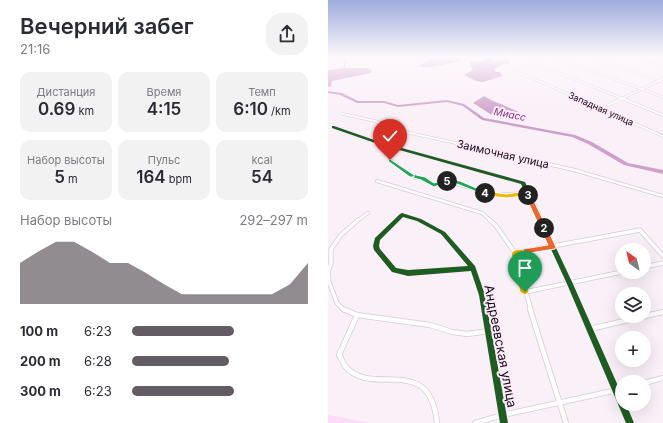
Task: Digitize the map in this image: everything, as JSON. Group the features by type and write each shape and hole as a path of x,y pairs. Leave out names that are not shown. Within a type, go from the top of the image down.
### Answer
{"street":[{"name":"Западная улица","path":"529,77 663,136"},
{"path":"568,77 663,115"},
{"path":"608,77 663,97"},
{"path":"647,77 663,81"},
{"path":"600,109 660,81"},
{"name":"Заимочная улица","path":"343,114 401,130 574,170 663,196"},
{"path":"333,126 445,162 513,179 523,183 570,284 615,389"},
{"path":"390,160 414,178 423,178 434,185 449,181 484,193 506,196 527,193"},
{"path":"377,181 482,213 497,227 515,253 525,292 566,423"},
{"path":"368,213 345,231 331,249 331,263 328,272 329,282 337,303 346,311 357,315 430,324 452,332 467,334 489,331"},
{"name":"Андреевская улица","path":"473,268 408,273 394,270 377,250 377,239 402,215 419,220 443,233 473,268 482,295 504,423"},
{"path":"515,253 640,230 654,244 663,256"},
{"path":"651,266 663,263"},
{"path":"525,292 615,274"},
{"path":"590,329 663,312"},
{"path":"357,315 339,355 342,363 354,374 390,381 414,383 426,390 432,399 437,423"},
{"path":"651,381 663,378"},
{"path":"475,423 559,402 615,391"},
{"path":"625,411 630,423"}],"shaded area":[{"path":"328,415 370,423 328,423"}],"water":[{"path":"328,77 353,77 332,81 331,86 328,87"},
{"path":"467,77 500,77 483,82 476,81"},
{"path":"484,96 519,112 526,117 518,121 492,115 473,103"}],"waterway":[{"name":"Миасс","path":"328,92 341,94 357,102 384,102 398,106 447,101 464,105 483,119 573,136 590,143 626,164 663,172"}],"cycle path":[{"path":"333,127 379,143 523,183 570,284 630,423"},
{"path":"473,268 408,273 394,270 377,250 377,239 402,215 419,220 443,233 473,268 482,295 504,423"}],"route":[{"path":"390,160 414,178 423,178 434,185 449,181 484,193 506,196 527,193 553,247 515,253 525,292"}]}
